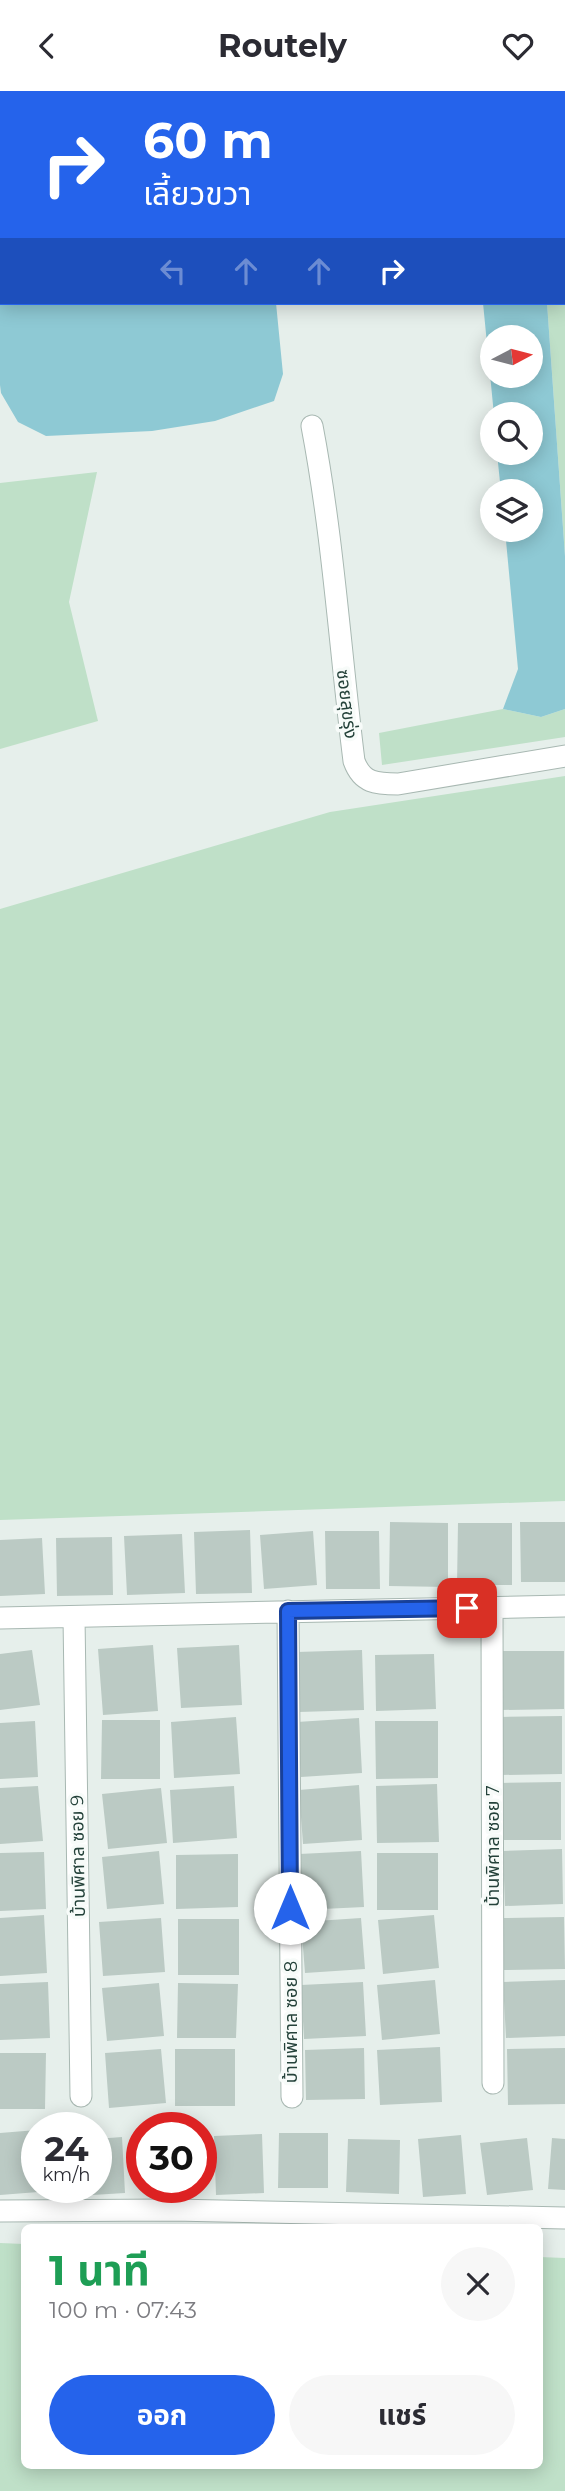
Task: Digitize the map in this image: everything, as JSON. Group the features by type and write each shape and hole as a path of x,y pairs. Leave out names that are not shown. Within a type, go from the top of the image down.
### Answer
{"street":[{"name":"ซอยสุขรุ่ง","path":"312,425 321,476 353,748 359,774 383,784 398,784 565,755"},
{"path":"0,1618 565,1606"},
{"name":"บ้านพิศาล ซอย 7","path":"492,1608 493,2083"},
{"name":"บ้านพิศาล ซอย 8","path":"288,1611 292,2097"},
{"name":"บ้านพิศาล ซอย 9","path":"74,1617 81,2096"},
{"path":"0,2211 173,2210 565,2218"}],"green space":[{"path":"547,305 565,305 565,556"},
{"path":"97,472 69,602 98,721 0,749 0,483"},
{"path":"503,709 541,717 565,709 565,737 382,765 379,733"},
{"path":"565,776 565,1501 0,1520 0,909 330,812"},
{"path":"0,2243 21,2244 21,2469 543,2469 543,2257 565,2258 565,2491 0,2491"}],"water":[{"path":"0,305 276,305 283,374 274,401 215,421 152,431 46,436 18,422 1,393"},
{"path":"483,305 547,305 565,556 565,709 541,717 503,709 518,669 506,542 543,542 543,479 500,479 498,465 543,465 543,402 493,402 491,389 543,388 543,325 485,325"}],"building":[{"path":"390,1522 448,1523 448,1587 389,1586"},
{"path":"520,1522 565,1522 565,1582 521,1582"},
{"path":"458,1523 512,1523 512,1585 457,1585"},
{"path":"250,1530 252,1593 196,1594 194,1532"},
{"path":"313,1531 317,1585 264,1589 260,1535"},
{"path":"325,1531 379,1531 380,1589 326,1589"},
{"path":"182,1534 185,1593 127,1595 124,1536"},
{"path":"112,1537 113,1595 57,1596 56,1538"},
{"path":"42,1538 45,1594 0,1596 0,1540"},
{"path":"153,1645 158,1711 103,1715 98,1649"},
{"path":"239,1645 242,1705 181,1708 177,1648"},
{"path":"32,1650 40,1705 0,1710 0,1654"},
{"path":"362,1650 364,1710 299,1712 297,1652"},
{"path":"502,1651 564,1651 564,1709 502,1710"},
{"path":"434,1654 436,1709 376,1711 375,1655"},
{"path":"562,1716 562,1774 501,1775 500,1717"},
{"path":"236,1717 240,1774 174,1778 171,1722"},
{"path":"359,1718 362,1773 301,1777 297,1722"},
{"path":"102,1720 160,1720 160,1779 101,1779"},
{"path":"35,1721 38,1777 0,1779 0,1723"},
{"path":"375,1721 438,1721 438,1778 376,1779"},
{"path":"561,1782 561,1840 499,1840 500,1783"},
{"path":"437,1784 439,1842 377,1843 376,1786"},
{"path":"359,1785 362,1840 303,1844 299,1790"},
{"path":"38,1786 43,1841 0,1844 0,1788"},
{"path":"234,1786 237,1838 173,1843 170,1790"},
{"path":"161,1788 167,1843 108,1849 102,1794"},
{"path":"562,1849 563,1904 505,1906 503,1851"},
{"path":"159,1851 164,1904 107,1909 102,1857"},
{"path":"361,1851 364,1907 302,1910 299,1854"},
{"path":"44,1852 46,1909 0,1911 0,1853"},
{"path":"377,1853 438,1853 438,1910 377,1910"},
{"path":"238,1854 238,1907 176,1909 176,1855"},
{"path":"44,1915 47,1973 0,1976 0,1918"},
{"path":"434,1915 439,1968 383,1974 378,1920"},
{"path":"564,1917 565,1969 503,1970 503,1918"},
{"path":"161,1918 165,1972 103,1976 99,1922"},
{"path":"361,1918 365,1969 305,1973 301,1922"},
{"path":"178,1919 239,1919 239,1975 178,1975"},
{"path":"435,1980 440,2034 382,2040 377,1985"},
{"path":"565,1980 565,2036 506,2038 503,1982"},
{"path":"48,1982 50,2038 0,2040 0,1984"},
{"path":"363,1982 366,2036 304,2039 301,1985"},
{"path":"159,1983 164,2036 107,2041 102,1988"},
{"path":"178,1983 238,1984 236,2038 177,2038"},
{"path":"440,2047 442,2102 380,2105 377,2050"},
{"path":"364,2048 365,2099 306,2100 305,2050"},
{"path":"565,2048 565,2104 508,2105 507,2049"},
{"path":"161,2049 166,2103 109,2108 105,2053"},
{"path":"175,2049 235,2049 235,2106 175,2106"},
{"path":"0,2053 46,2053 45,2109 0,2109"},
{"path":"21,2131 21,2193 0,2195 0,2133"},
{"path":"279,2133 328,2133 328,2188 278,2188"},
{"path":"262,2134 264,2193 217,2195 217,2136"},
{"path":"461,2135 466,2194 423,2197 418,2139"},
{"path":"122,2137 125,2193 112,2194 112,2138"},
{"path":"527,2138 533,2190 487,2195 480,2143"},
{"path":"552,2138 565,2139 565,2190 548,2189"},
{"path":"348,2139 400,2140 399,2194 346,2192"}],"route":[{"path":"290,1908 288,1611 467,1608"}]}
